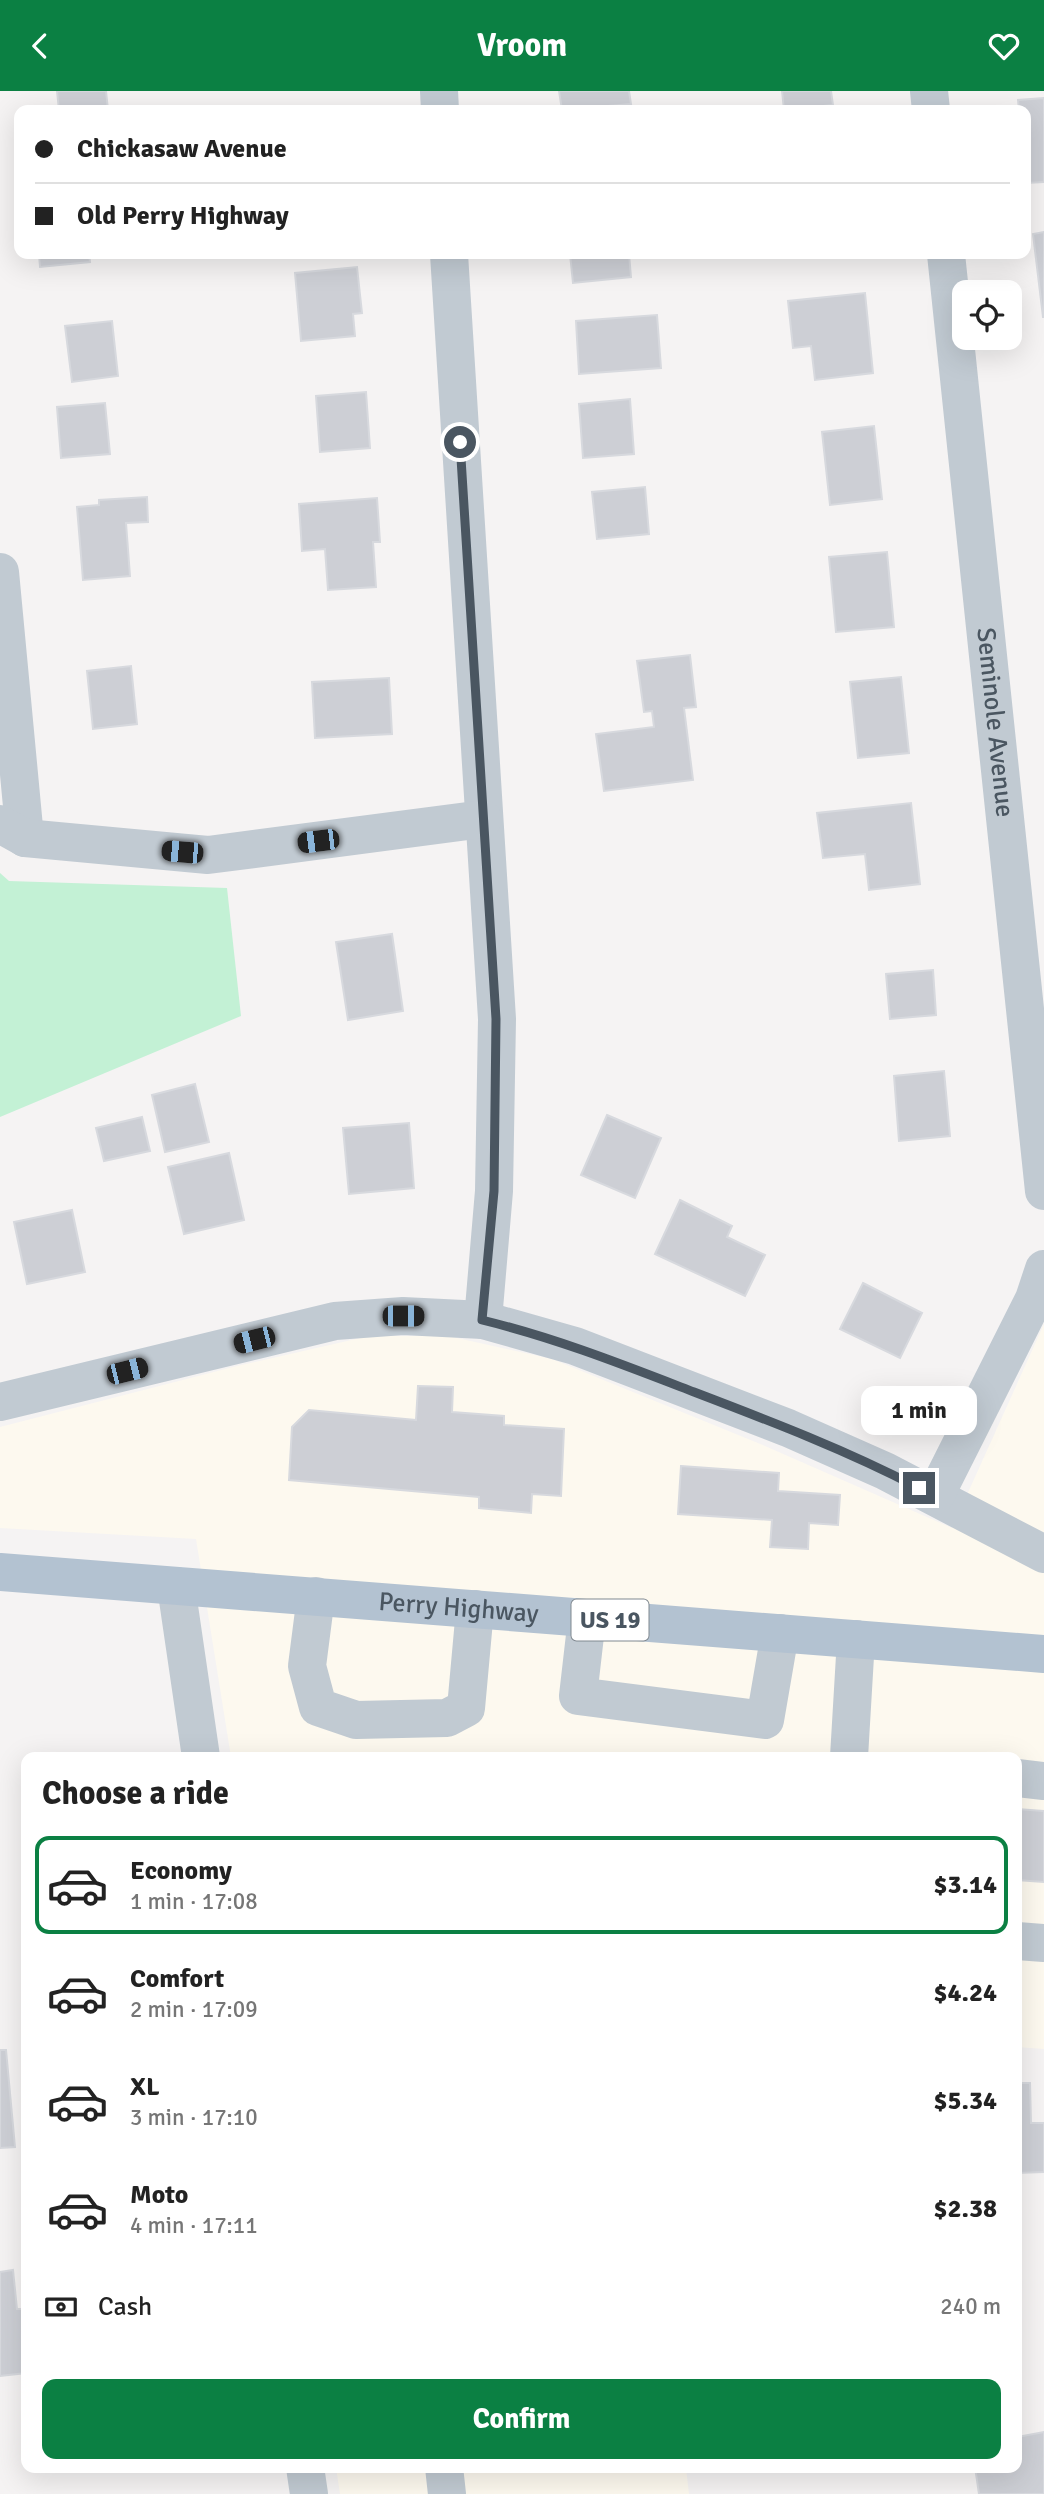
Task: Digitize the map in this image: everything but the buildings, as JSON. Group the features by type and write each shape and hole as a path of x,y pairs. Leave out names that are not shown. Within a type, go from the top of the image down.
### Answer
{"main road":[{"name":"Perry Highway","path":"0,1572 1044,1654"}],"street":[{"path":"449,259 497,1076 494,1191 482,1320"},
{"name":"Seminole Avenue","path":"947,259 1044,1191"},
{"path":"0,572 13,831 208,855 483,819"},
{"path":"936,1496 1034,1299 1044,1269"},
{"path":"0,1402 335,1321 403,1316 482,1320 575,1346 788,1428 936,1496 1044,1554"},
{"path":"176,1586 200,1752"},
{"path":"316,1596 307,1666 318,1707 356,1720 447,1718 466,1708 475,1609"},
{"path":"587,1618 578,1696 765,1720 780,1633"},
{"path":"849,1752 856,1639"},
{"path":"1022,1779 1044,1781"},
{"path":"1022,1941 1044,1943"},
{"path":"306,2473 309,2494"},
{"path":"445,2473 447,2494"}],"shaded area":[{"path":"1044,1324 1044,2049 1022,2047 1022,1752 230,1752 196,1539 0,1528 0,1427 237,1366 369,1336 448,1336 552,1359 765,1446 952,1528"},
{"path":"337,2473 687,2473 689,2494 340,2494"}],"green space":[{"path":"0,873 9,881 227,888 241,1016 0,1117"}],"route":[{"path":"460,442 496,1019 494,1191 482,1320 575,1346 717,1400 835,1448 919,1488"}]}
